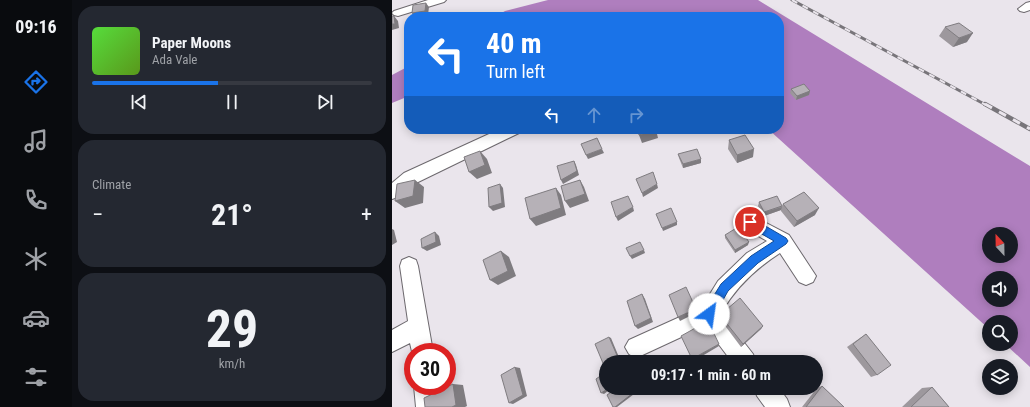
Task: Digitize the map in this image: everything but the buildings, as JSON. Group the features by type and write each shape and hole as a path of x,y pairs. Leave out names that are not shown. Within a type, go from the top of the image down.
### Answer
{"street":[{"path":"398,13 440,0"},
{"path":"392,192 410,178 503,134"},
{"path":"750,222 783,241 806,276"},
{"path":"636,346 709,314 725,288 754,259 783,241"},
{"path":"408,266 421,343"},
{"path":"709,314 740,355"},
{"path":"392,342 419,326"},
{"path":"426,395 427,407"},
{"path":"770,395 779,407"}],"shaded area":[{"path":"548,0 758,0 778,12 503,12"},
{"path":"784,16 1030,166 1030,367 1013,351 1018,351 1018,315 982,315 982,323 774,134 784,134"},
{"path":"404,69 404,98 392,103 392,75"}],"railway":[{"path":"792,0 986,105"},
{"path":"985,104 1030,129"}],"route":[{"path":"709,314 725,288 754,259 783,241 750,222"}]}
